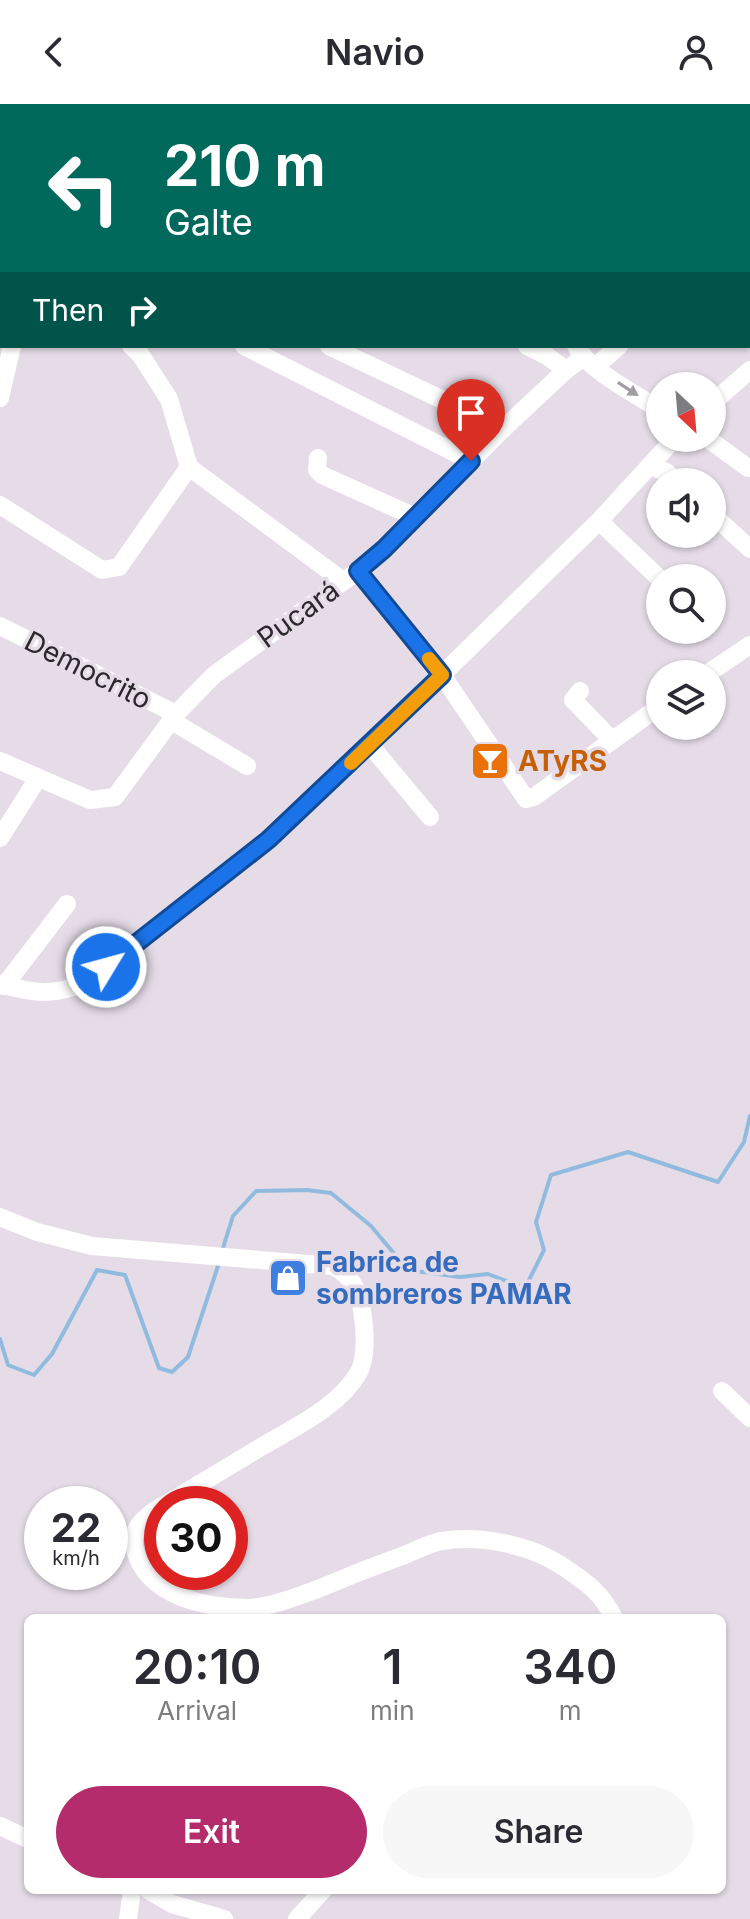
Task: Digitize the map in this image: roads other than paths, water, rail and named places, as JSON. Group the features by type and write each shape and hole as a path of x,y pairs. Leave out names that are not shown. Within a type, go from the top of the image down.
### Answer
{"street":[{"path":"0,398 12,348"},
{"path":"133,348 169,399 189,467 351,576 442,675 526,799 534,797 646,715"},
{"path":"248,348 471,461"},
{"path":"333,348 502,430"},
{"path":"531,348 566,370"},
{"name":"Pucará","path":"0,761 90,800 115,797 174,717 214,675 351,576 566,370 585,357 613,348"},
{"path":"585,357 646,400"},
{"path":"726,391 750,370"},
{"path":"67,904 2,985 48,993 71,989 85,982 268,840 599,521 662,452"},
{"path":"726,452 748,468"},
{"path":"318,458 317,470 322,475 415,517"},
{"path":"650,466 655,468"},
{"path":"0,505 102,570 113,570 119,567 189,467"},
{"path":"599,521 646,566"},
{"path":"726,527 750,549"},
{"name":"Democrito","path":"0,626 174,717 247,766"},
{"path":"726,661 750,645"},
{"path":"580,691 573,700 611,739"},
{"path":"370,745 430,817"},
{"path":"0,838 38,778"},
{"path":"0,1217 37,1232 92,1246 333,1266 343,1271 359,1294 363,1316 364,1343 359,1371 344,1391 312,1416 196,1486"},
{"path":"722,1391 750,1418"},
{"path":"144,1518 135,1529 133,1546 144,1571"},
{"path":"167,1590 181,1597 251,1608 290,1600 439,1542 482,1540 546,1556 581,1577 612,1614"},
{"path":"0,1826 24,1837"},
{"path":"128,1919 131,1894"},
{"path":"155,1894 201,1916 224,1919"},
{"path":"297,1919 319,1894"}],"waterway":[{"path":"222,1251 233,1216 256,1191 307,1190 331,1193 371,1226 408,1270 460,1277 488,1274 525,1288 544,1250 536,1222 551,1175 628,1152 718,1182 744,1142 750,1116"},
{"path":"0,1339 8,1365 34,1375 52,1354 97,1270 125,1275 159,1368 172,1372 188,1357 219,1263"}],"place":[{"name":"ATyRS","path":"490,761"},
{"name":"Fabrica de sombreros PAMAR","path":"288,1278"}]}
